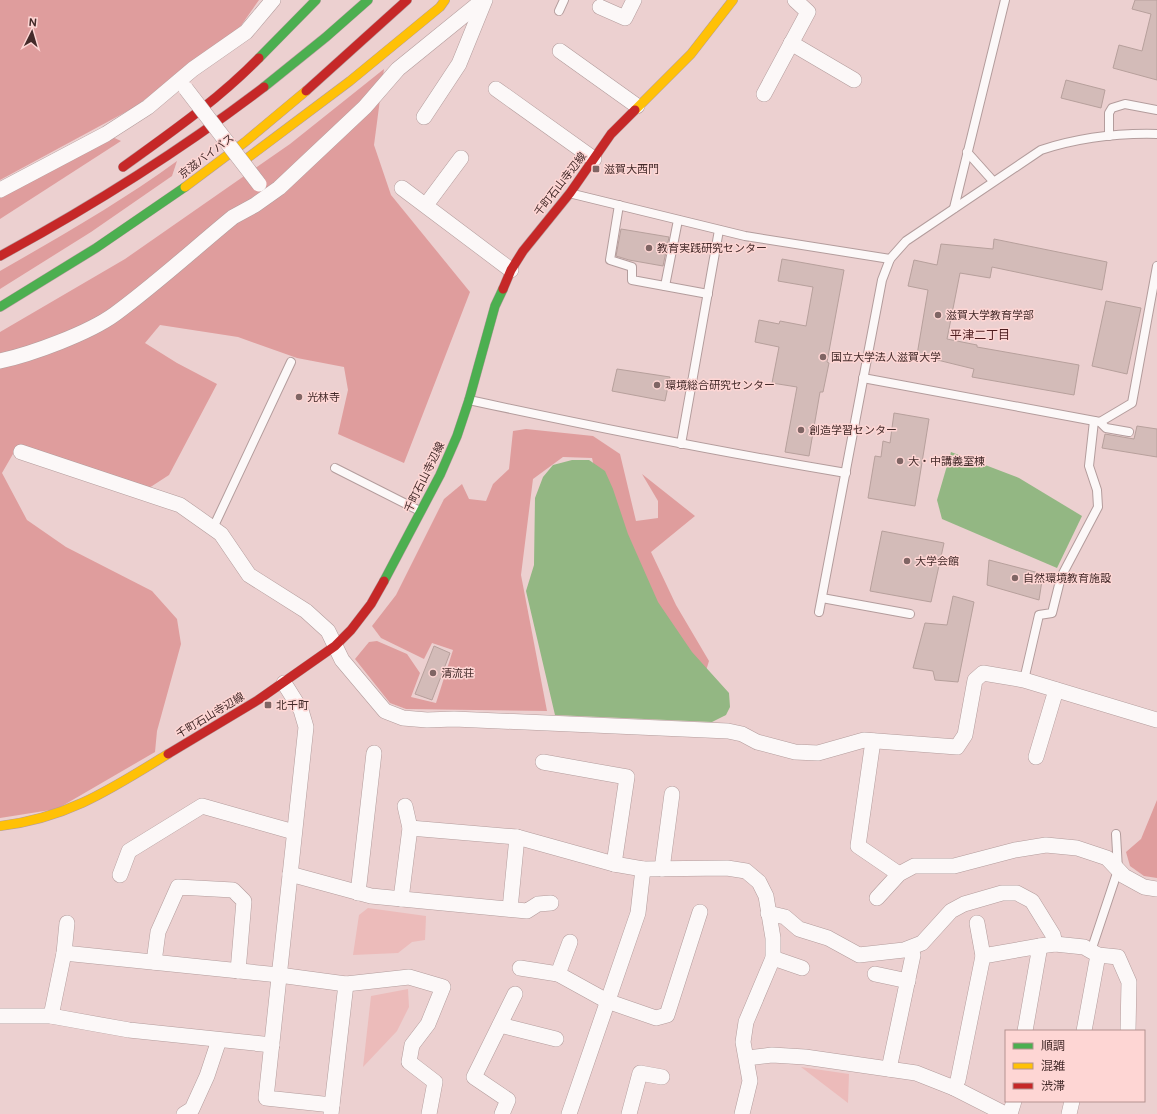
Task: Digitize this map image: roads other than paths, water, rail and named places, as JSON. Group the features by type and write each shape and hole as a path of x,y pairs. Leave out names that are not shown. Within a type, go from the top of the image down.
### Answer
{"main road":[{"path":"112,175 190,120 240,78 316,0"},
{"name":"京滋バイパス","path":"0,256 86,208 189,142 287,69 368,0"},
{"name":"京滋バイパス","path":"0,307 63,269 188,186 310,88 407,0"},
{"path":"188,186 249,157 350,81 442,3 449,0"},
{"name":"千町石山寺辺線","path":"0,826 27,823 56,815 101,795 284,682 334,646 351,630 371,604 443,468 457,436 469,400 495,306 511,270 523,251 570,193 612,134 637,106 690,54 733,0"},
{"path":"0,251 46,220"}],"street":[{"path":"0,190 106,134 183,84 246,32 273,0"},
{"path":"424,117 459,64 484,0"},
{"path":"0,361 14,358 84,331 114,314 264,190 317,154 365,107 398,69 484,0"},
{"path":"600,7 625,18 634,0"},
{"path":"764,94 808,12 795,0"},
{"path":"791,44 854,80"},
{"path":"560,51 637,106"},
{"path":"183,84 264,190"},
{"path":"496,89 594,160"},
{"path":"426,205 461,158"},
{"path":"402,188 511,270"},
{"path":"21,452 180,505 221,534 249,575 306,611 328,631 342,660 385,711 403,718 728,731 742,734 757,742 795,752 818,752 864,740 958,747 965,734 975,680 983,672 1024,680 1157,720"},
{"path":"284,682 301,710 306,727 266,1098 332,1109 346,984"},
{"path":"1036,757 1056,690"},
{"path":"873,741 858,846 899,874"},
{"path":"358,893 374,753"},
{"path":"543,762 627,777 614,864"},
{"path":"662,869 672,794"},
{"path":"120,875 129,851 202,806 294,832"},
{"path":"401,899 410,828 405,806"},
{"path":"410,828 517,837 614,864 643,869 727,868 746,871 759,882 766,896 773,938 773,958 746,1022 743,1042 750,1081 742,1114"},
{"path":"510,909 517,837"},
{"path":"877,898 899,874 914,866 954,866 1015,850 1046,845 1077,848 1107,858 1124,876 1144,887 1157,889"},
{"path":"569,1114 638,913 643,869"},
{"path":"290,874 371,896 527,911 538,904 551,903"},
{"path":"154,962 158,932 178,887 233,890 244,901 238,971"},
{"path":"768,913 785,917 799,929 828,938 859,955 904,950 922,943 950,911 964,904 1002,893 1017,893 1032,901 1053,935 1055,944"},
{"path":"520,968 558,974 607,1001 656,1018 667,1015 700,912"},
{"path":"51,1016 64,953 67,923"},
{"path":"954,1088 958,1080 983,956 977,923"},
{"path":"558,974 570,942"},
{"path":"983,956 1055,944 1084,947 1095,953 1118,957 1129,982 1128,1030"},
{"path":"1025,1030 1040,946"},
{"path":"64,953 279,975 346,984 409,977 443,987 428,1024 412,1046 409,1062 435,1082 429,1114"},
{"path":"1084,1030 1095,953"},
{"path":"889,1069 914,955"},
{"path":"773,958 802,968"},
{"path":"875,974 908,981"},
{"path":"502,1114 508,1100 474,1076 515,994"},
{"path":"0,1016 51,1016 129,1030 272,1045"},
{"path":"500,1025 556,1038"},
{"path":"184,1114 192,1109 207,1076 219,1040"},
{"path":"747,1058 772,1055 805,1057 916,1073 954,1088 1006,1114"},
{"path":"629,1114 640,1073 662,1077"},
{"path":"1010,1114 1014,1102"},
{"path":"1069,1114 1072,1102"}],"lane":[{"path":"559,11 564,0"},
{"path":"954,208 1005,0"},
{"path":"1109,136 1109,113 1112,108 1125,104 1157,110"},
{"path":"819,612 882,280 890,259 906,241 1041,150 1060,144 1109,136 1157,134"},
{"path":"967,152 993,181"},
{"path":"570,193 719,230 815,248 890,259"},
{"path":"620,205 610,260 632,266 632,280 708,294"},
{"path":"665,286 678,220"},
{"path":"681,444 719,230"},
{"path":"1097,422 1132,403 1157,266"},
{"path":"213,528 291,362"},
{"path":"863,378 1097,422 1106,428 1129,432"},
{"path":"469,400 681,444 846,473"},
{"path":"1024,680 1039,615 1052,613 1061,577 1098,507 1097,490 1089,466 1097,422"},
{"path":"335,468 421,511"},
{"path":"822,598 910,614"},
{"path":"1095,953 1118,870 1116,834"}],"place":[{"name":"滋賀大西門","path":"596,169"},
{"name":"教育実践研究センター","path":"649,248"},
{"name":"滋賀大学教育学部","path":"938,315"},
{"name":"国立大学法人滋賀大学","path":"823,357"},
{"name":"環境総合研究センター","path":"657,385"},
{"name":"光林寺","path":"299,397"},
{"name":"創造学習センター","path":"801,430"},
{"name":"大・中講義室棟","path":"900,461"},
{"name":"大学会館","path":"907,561"},
{"name":"自然環境教育施設","path":"1015,578"},
{"name":"清流荘","path":"433,673"},
{"name":"北千町","path":"268,705"}],"district":[{"name":"平津二丁目","path":"980,335"}]}
